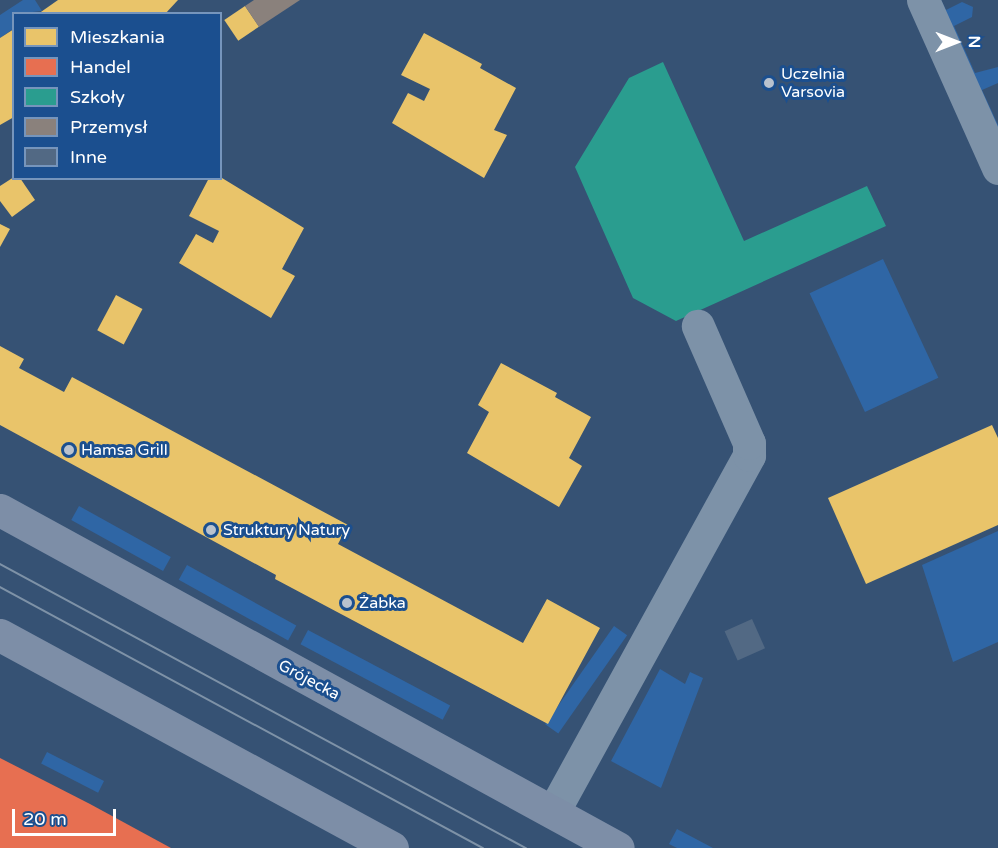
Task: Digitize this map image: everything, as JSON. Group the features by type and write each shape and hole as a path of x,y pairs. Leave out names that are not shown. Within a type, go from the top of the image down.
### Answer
{"main road":[{"name":"Grójecka","path":"0,510 618,848"},
{"path":"0,635 392,848"}],"lane":[{"path":"923,0 998,168"},
{"path":"553,812 749,455 749,443 698,326"}],"shaded area":[{"path":"23,0 35,0 42,11 12,12 12,30 0,38 0,15"},
{"path":"936,0 941,0 946,10 962,2 973,7 972,17 954,26 975,73 998,67 998,83 982,90 998,125 998,137"},
{"path":"883,259 938,378 865,412 810,293"},
{"path":"79,506 171,557 163,571 71,520"},
{"path":"998,531 998,642 953,662 922,565"},
{"path":"187,565 296,626 288,640 179,580"},
{"path":"614,626 627,635 558,733 545,724"},
{"path":"308,630 450,706 443,720 300,644"},
{"path":"660,669 685,684 690,672 703,678 661,788 611,761"},
{"path":"47,752 104,781 98,793 41,764"},
{"path":"677,829 713,848 677,848 669,844"}],"building: Mieszkania":[{"path":"58,0 178,0 167,12 41,12"},
{"path":"245,6 259,27 238,41 224,20"},
{"path":"12,30 12,118 0,125 0,38"},
{"path":"424,33 482,64 480,68 516,88 494,130 507,135 484,178 392,123 408,93 424,101 430,89 401,75"},
{"path":"12,178 21,180 35,200 12,217 0,201 0,186"},
{"path":"222,178 304,228 282,269 295,276 271,318 179,263 196,234 213,243 219,231 189,216 208,180 222,180"},
{"path":"0,224 10,229 0,247"},
{"path":"116,295 142,309 124,344 97,330"},
{"path":"0,346 24,359 19,368 64,392 72,377 348,525 338,544 523,643 547,599 600,628 548,724 275,579 276,575 0,425"},
{"path":"501,363 557,393 555,397 591,417 569,458 582,466 559,507 467,453 489,412 478,405"},
{"path":"992,425 998,438 998,525 866,584 828,498"}],"building: Handel":[{"path":"0,758 90,804 171,848 0,848"}],"building: Szkoły":[{"path":"663,62 744,241 867,186 886,226 676,321 633,298 575,167 629,78"}],"building: Przemysł":[{"path":"254,0 300,0 259,27 245,6"}],"building: Inne":[{"path":"752,619 765,648 738,660 725,631"}],"tram line":[{"path":"0,564 526,848"},
{"path":"0,587 483,848"}],"place":[{"name":"Uczelnia Varsovia","path":"769,83"},
{"name":"Hamsa Grill","path":"69,450"},
{"name":"Struktury Natury","path":"211,530"},
{"name":"Żabka","path":"347,603"}]}
